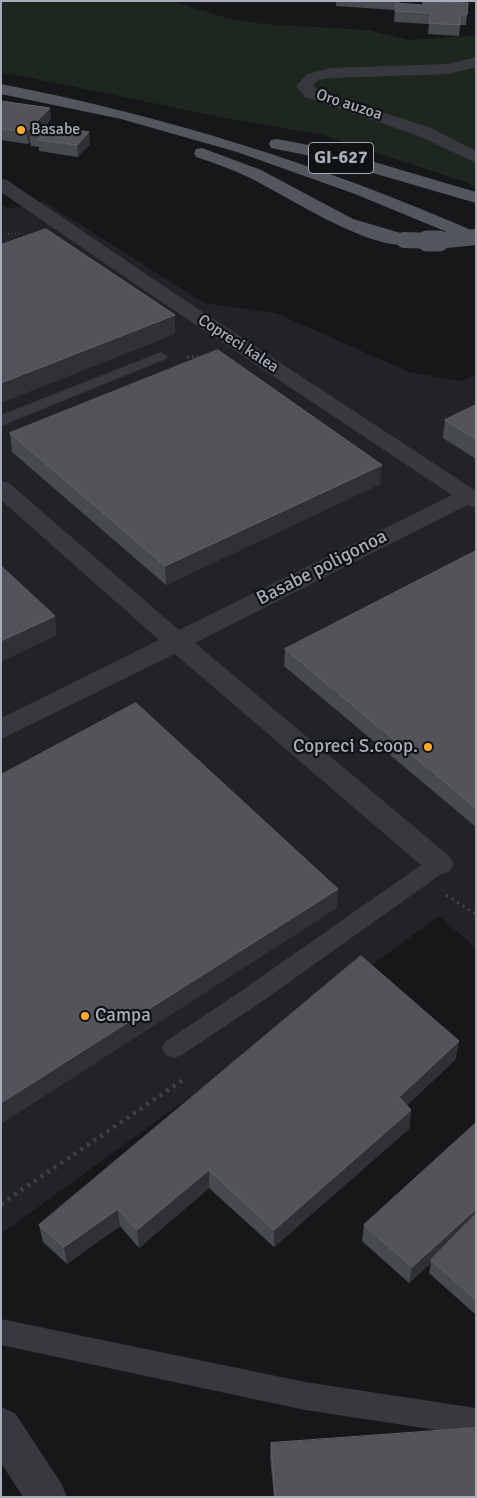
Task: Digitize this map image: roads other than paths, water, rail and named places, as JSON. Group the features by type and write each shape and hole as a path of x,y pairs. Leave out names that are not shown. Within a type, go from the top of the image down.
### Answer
{"main road":[{"name":"GI-627","path":"1,89 71,102 202,135 296,165 350,185 476,238"},
{"name":"GI-627","path":"1,102 86,118 202,144 307,178 350,185"},
{"name":"GI-627","path":"151,134 228,162 262,177 302,202 349,225 404,240 476,238"},
{"name":"GI-627","path":"202,135 283,145 324,153 476,198"}],"street":[{"name":"Oro auzoa","path":"476,62 449,68 331,73 313,77 304,86 312,94 319,97 408,126 476,158"},
{"name":"Copreci kalea","path":"1,184 175,302 472,498"},
{"path":"1,488 176,641 439,864"},
{"name":"Basabe poligonoa","path":"1,730 176,641 472,498"},
{"path":"1,1427 47,1497"}],"lane":[{"path":"1,421 161,356"},
{"path":"174,1048 252,996 439,864"},
{"path":"1,1332 305,1396 476,1422"}],"place":[{"name":"Basabe","path":"21,130"},
{"name":"Copreci S.coop.","path":"428,747"},
{"name":"Campa","path":"85,1016"}]}
